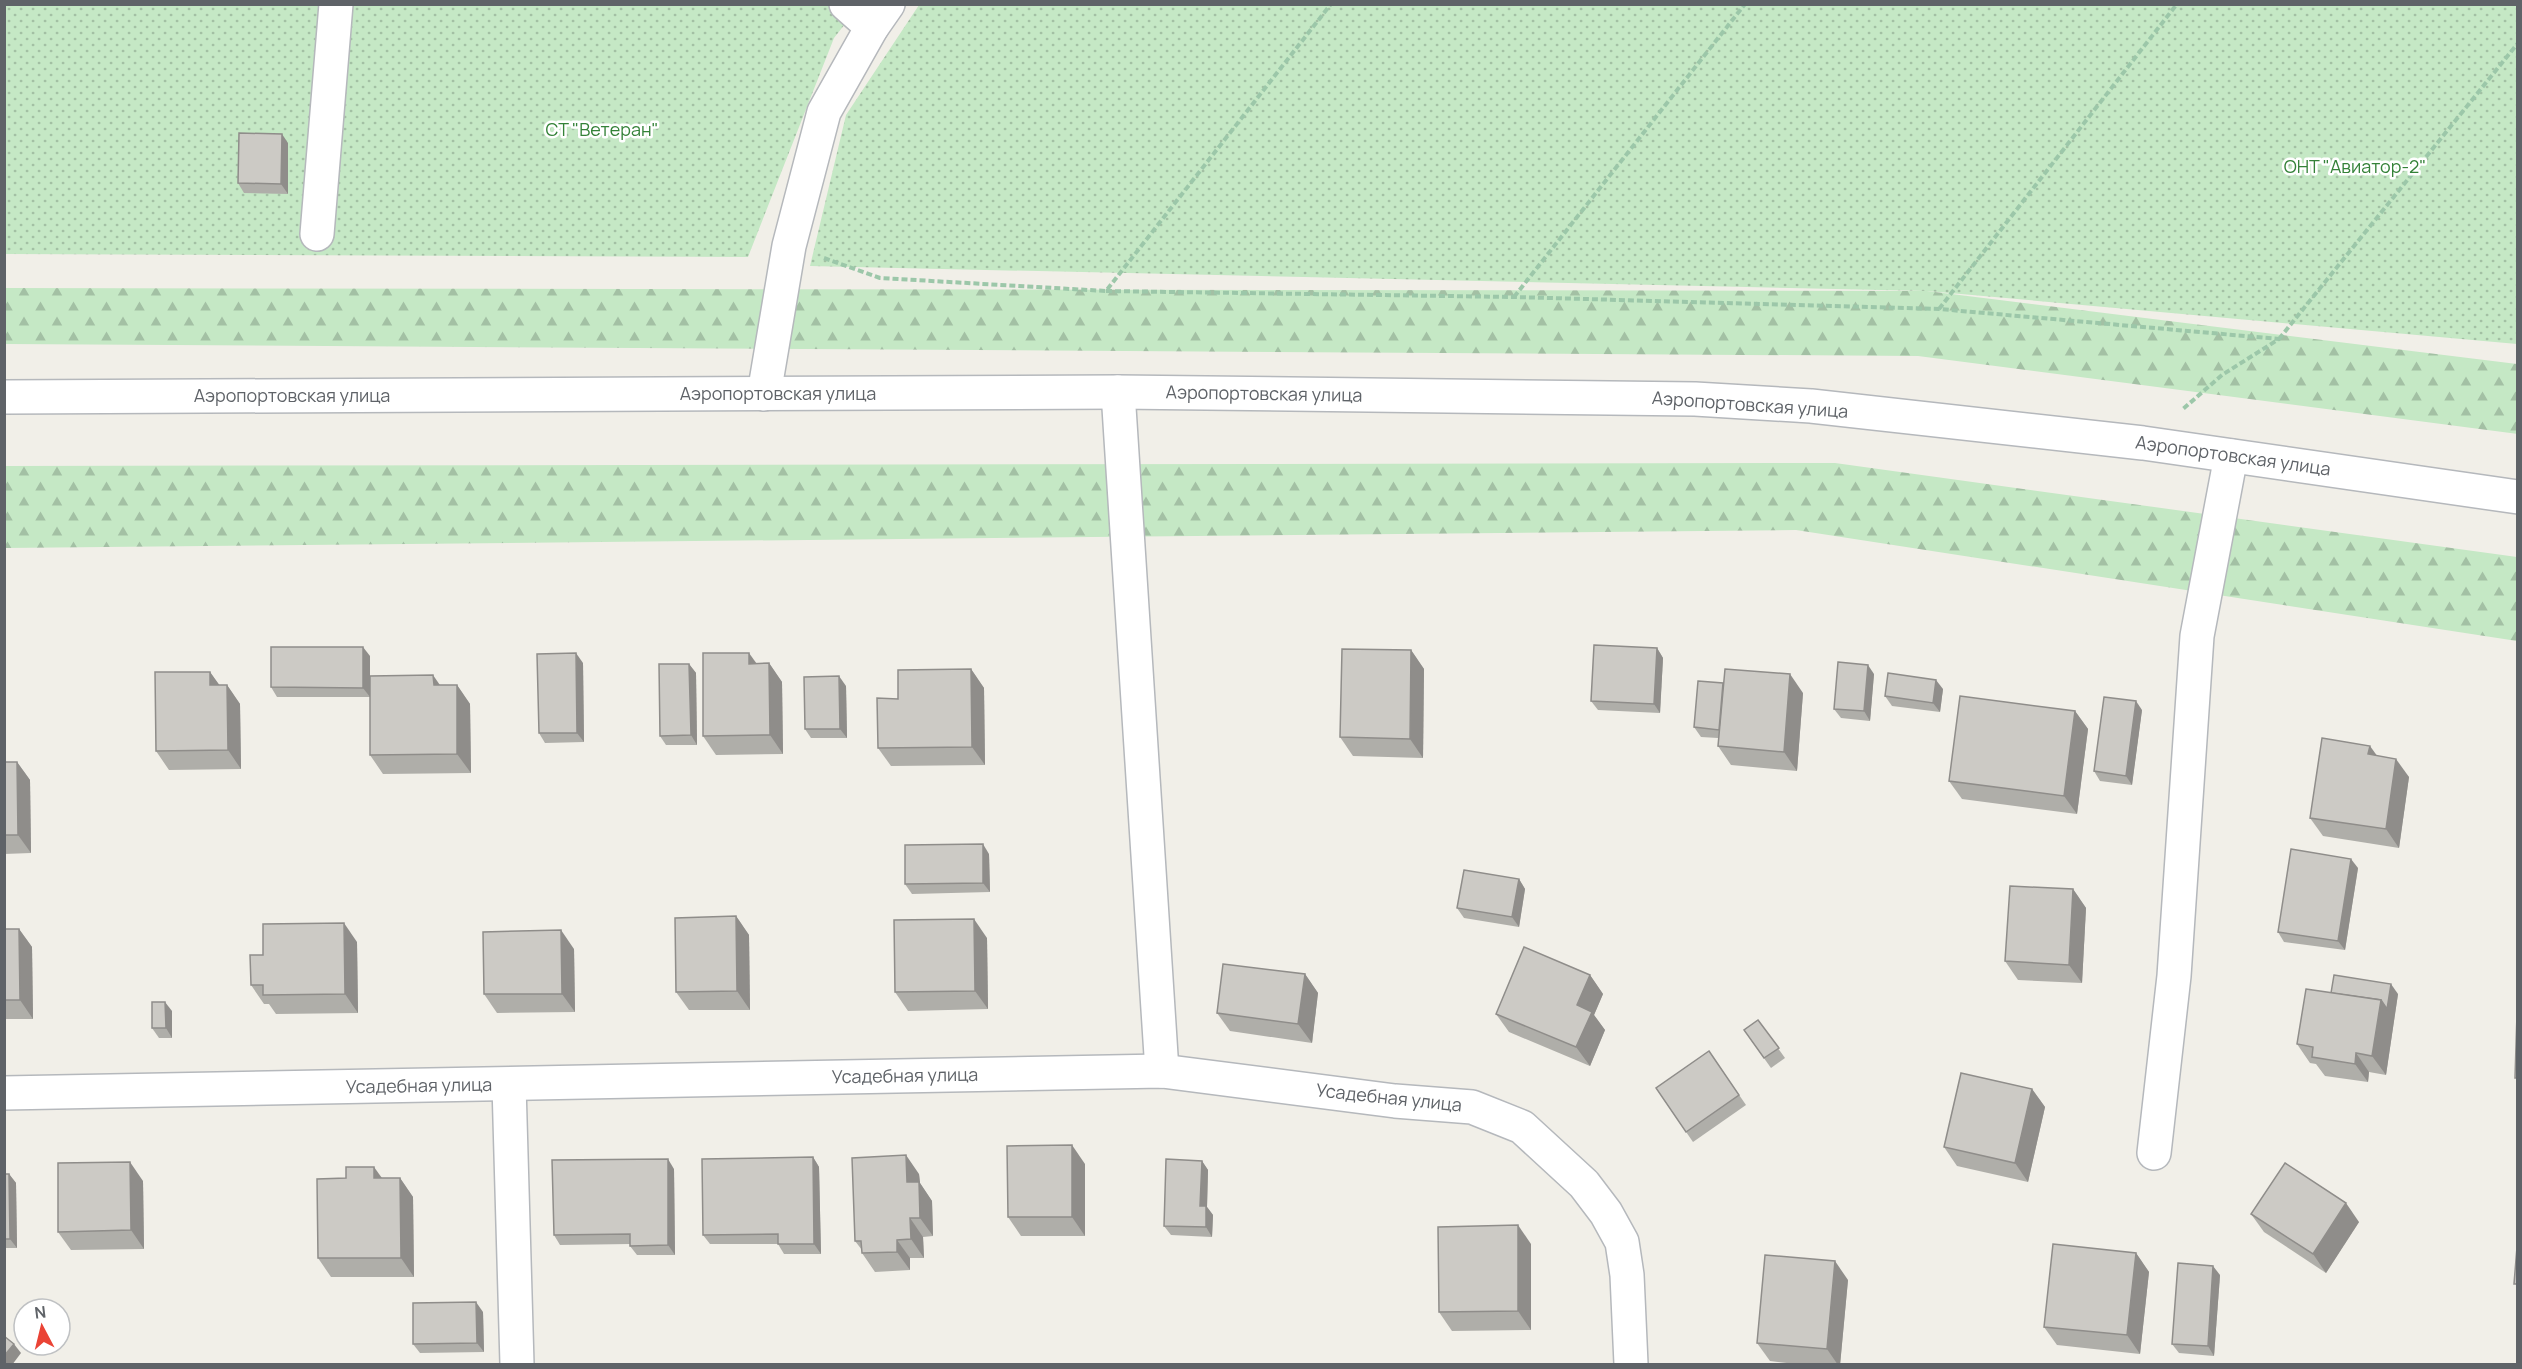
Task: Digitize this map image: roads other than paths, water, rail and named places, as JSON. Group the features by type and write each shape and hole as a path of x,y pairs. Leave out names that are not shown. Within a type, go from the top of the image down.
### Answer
{"street":[{"path":"317,234 336,4"},
{"path":"764,394 789,246 824,112 880,16 846,4"},
{"path":"1118,392 1162,1071"},
{"name":"Аэропортовская улица","path":"4,397 1118,392 1695,399 1811,406 2143,443 2517,497"},
{"path":"2154,1153 2174,976 2197,636 2231,456"},
{"name":"Усадебная улица","path":"4,1093 1162,1071 1395,1101 1472,1107 1522,1127 1584,1184 1606,1213 1622,1242 1627,1275 1631,1365"},
{"path":"509,1085 517,1365"}],"park label":[{"name":"СТ \"Ветеран\"","path":"602,130"},
{"name":"ОНТ \"Авиатор-2\"","path":"2355,167"}]}
